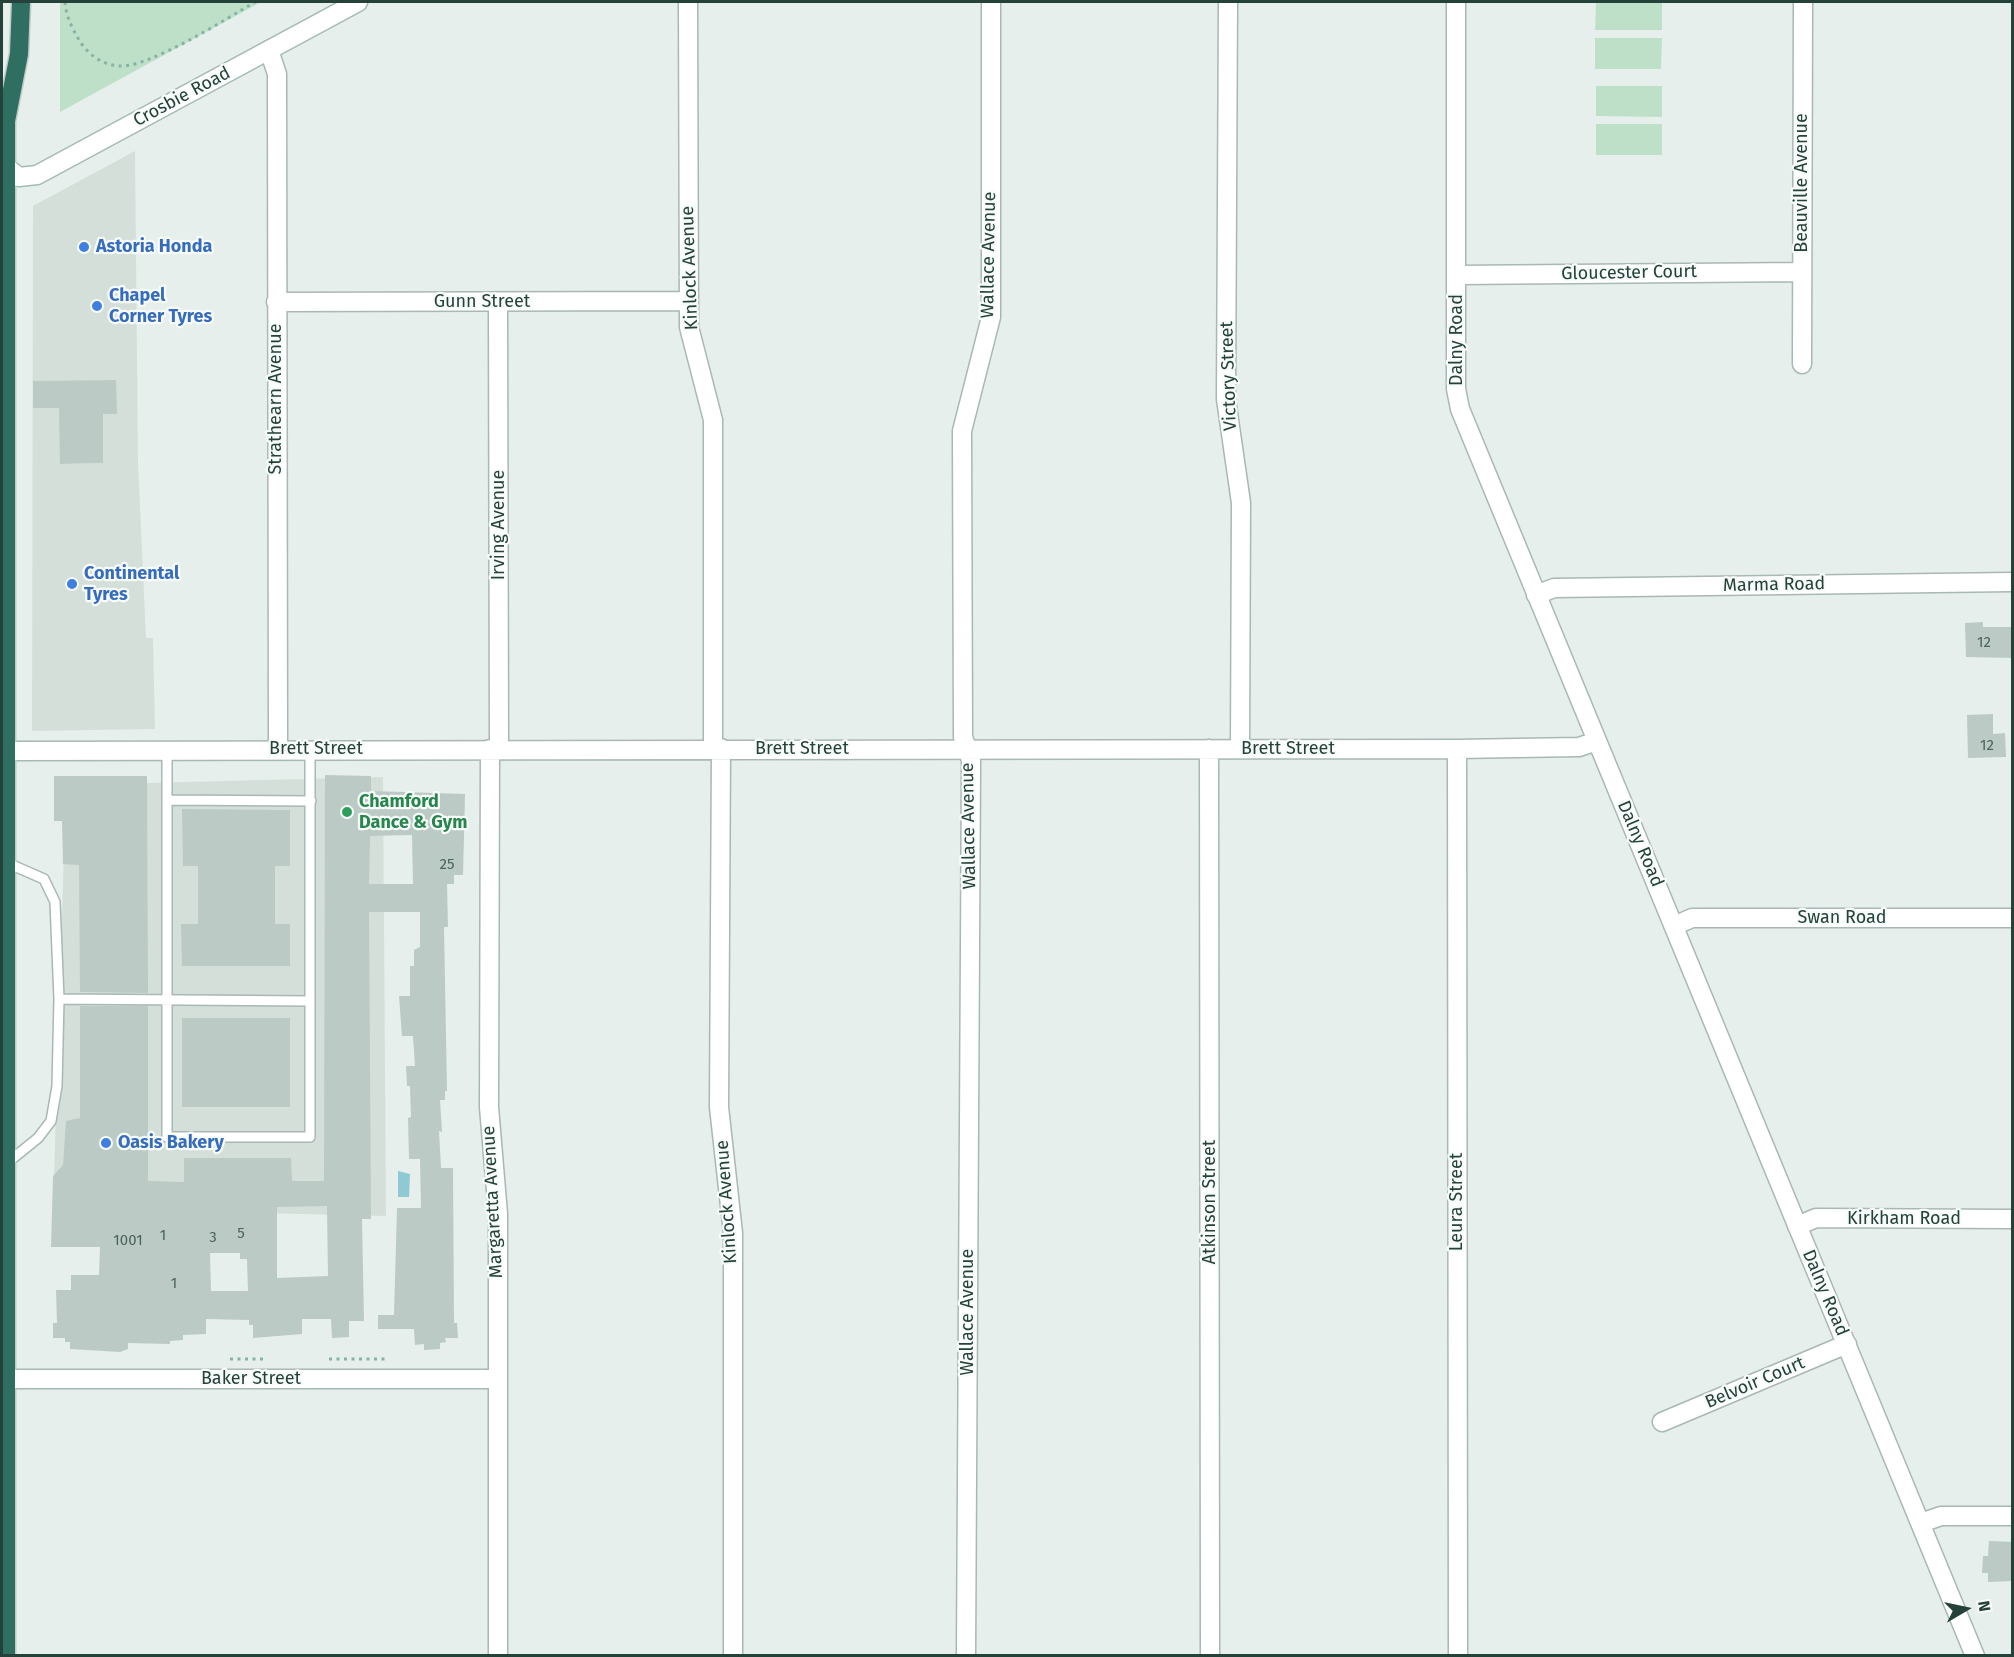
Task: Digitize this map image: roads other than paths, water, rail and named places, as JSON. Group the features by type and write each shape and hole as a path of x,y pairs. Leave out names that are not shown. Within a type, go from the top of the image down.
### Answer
{"highway":[{"path":"6,1656 4,1546 7,1379 3,862 6,751 3,449 4,167 6,121 19,54 21,2"},
{"path":"2,98 6,121"}],"street":[{"name":"Crosbie Road","path":"4,167 19,177 37,175 358,2"},
{"name":"Kinlock Avenue","path":"688,2 689,327 713,420 719,1107 733,1233 733,1656"},
{"name":"Wallace Avenue","path":"966,1656 971,759 963,738 962,431 991,317 991,2"},
{"name":"Victory Street","path":"1228,2 1226,399 1241,503 1240,749"},
{"name":"Dalny Road","path":"1456,2 1457,400 1975,1656"},
{"name":"Beauville Avenue","path":"1802,364 1803,2"},
{"name":"Strathearn Avenue","path":"269,50 277,74 278,749"},
{"name":"Gloucester Court","path":"1457,275 1802,272"},
{"name":"Gunn Street","path":"276,302 688,301"},
{"name":"Irving Avenue","path":"494,748 498,302"},
{"name":"Marma Road","path":"1536,595 1554,588 2013,582"},
{"name":"Brett Street","path":"6,751 494,748 1457,749 1579,747 1597,741"},
{"name":"Margaretta Avenue","path":"494,748 489,1096 498,1214 496,1378 498,1656"},
{"name":"Atkinson Street","path":"1209,749 1210,1656"},
{"name":"Leura Street","path":"1457,749 1458,1656"},
{"name":"Swan Road","path":"1674,926 1692,918 2013,918"},
{"name":"Kirkham Road","path":"1797,1226 1816,1218 2013,1219"},
{"name":"Belvoir Court","path":"1662,1422 1847,1344"},
{"name":"Baker Street","path":"7,1379 496,1378"},
{"path":"1921,1523 1941,1516 2013,1516"}],"lane":[{"path":"167,750 165,1002 167,1137 310,1137 310,749"},
{"path":"167,800 311,801"},
{"path":"3,862 44,879 55,902 59,999 57,1086 51,1121 38,1138 6,1164"},
{"path":"59,999 165,1002 310,1001"}],"water":[{"path":"398,1171 410,1174 409,1197 398,1197"}],"place":[{"name":"Astoria Honda","path":"84,247"},
{"name":"Chapel Corner Tyres","path":"97,306"},
{"name":"Continental Tyres","path":"72,584"},
{"name":"Chamford Dance & Gym","path":"347,812"},
{"name":"Oasis Bakery","path":"106,1143"}]}
